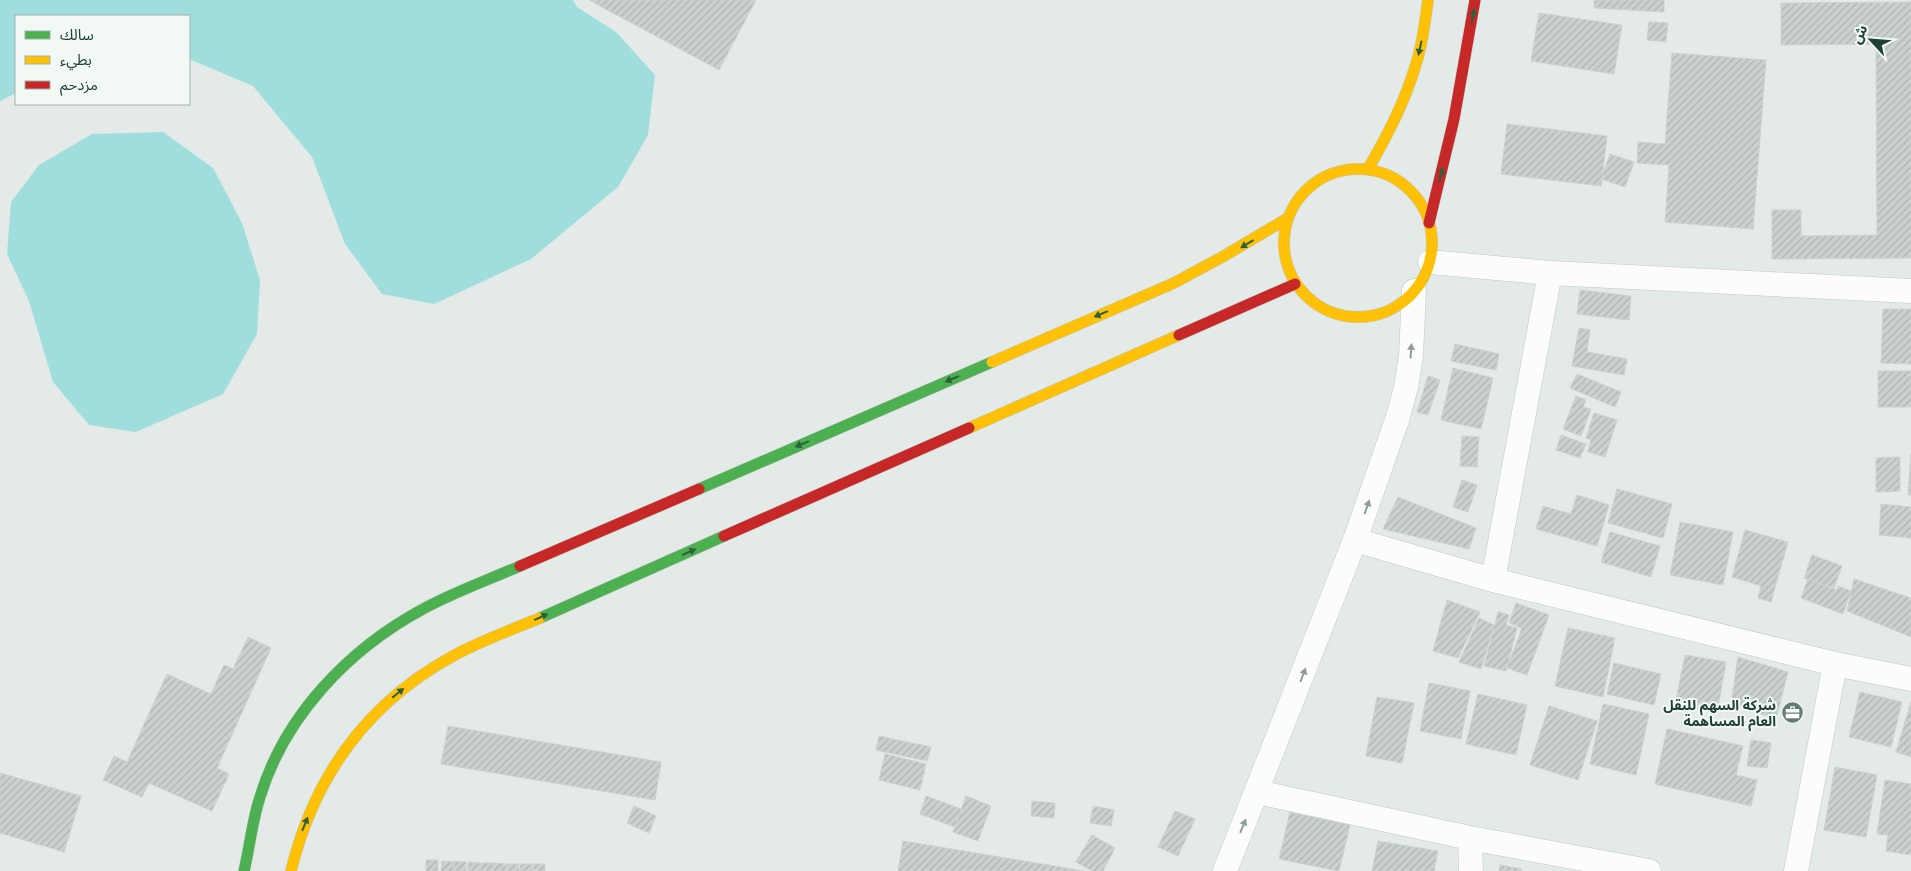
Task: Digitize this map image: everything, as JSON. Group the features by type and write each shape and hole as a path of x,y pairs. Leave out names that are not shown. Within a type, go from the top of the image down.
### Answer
{"street":[{"path":"1368,169 1393,125 1415,70 1428,0"},
{"path":"1429,223 1454,119 1476,0"},
{"path":"1348,169 1368,169 1400,181 1413,193 1423,207 1429,223 1432,242 1430,262 1424,278 1414,291 1394,308 1370,317 1344,316 1325,310 1308,299 1296,284 1286,263 1284,240 1288,218 1297,200 1306,190 1328,175 1348,169"},
{"path":"244,871 260,796 286,738 304,711 329,680 370,642 396,623 424,608 1157,290 1200,270 1288,218"},
{"path":"1430,262 1550,273 1911,291"},
{"path":"1493,580 1550,273"},
{"path":"291,871 302,830 318,794 338,760 362,728 390,700 420,676 455,655 1296,284"},
{"path":"1225,871 1356,540 1398,417 1406,387 1411,356 1414,291"},
{"path":"1356,540 1493,580 1835,664 1911,679"},
{"path":"1796,871 1835,664"},
{"path":"1256,792 1470,838 1649,871"},
{"path":"1470,838 1471,871"}],"water":[{"path":"0,0 573,0 577,7 616,32 655,75 648,135 618,187 531,259 434,304 382,294 345,244 312,157 253,86 190,59 190,15 15,15 15,94 0,101"},
{"path":"163,132 213,168 242,223 260,280 257,334 223,394 136,432 89,425 53,382 29,301 7,254 11,202 39,165 92,134"}],"building":[{"path":"589,0 756,0 719,70"},
{"path":"1594,0 1664,0 1664,12 1594,8"},
{"path":"1911,2 1911,258 1772,259 1772,210 1801,210 1801,236 1877,235 1876,44 1781,45 1781,3"},
{"path":"1539,13 1622,25 1614,74 1531,61"},
{"path":"1649,22 1668,23 1666,42 1647,40"},
{"path":"1672,53 1766,60 1753,229 1665,222 1669,165 1637,163 1638,142 1665,144"},
{"path":"1507,124 1607,136 1601,186 1501,174"},
{"path":"1610,154 1634,162 1625,187 1601,179"},
{"path":"1580,290 1631,296 1629,320 1577,314"},
{"path":"1883,309 1911,309 1911,364 1881,363"},
{"path":"1579,328 1590,330 1587,352 1627,359 1624,375 1572,366"},
{"path":"1455,344 1499,354 1496,370 1451,361"},
{"path":"1453,368 1493,378 1481,429 1441,420"},
{"path":"1878,371 1911,371 1911,407 1878,407"},
{"path":"1577,374 1621,392 1615,407 1570,388"},
{"path":"1428,376 1440,380 1428,415 1417,412"},
{"path":"1576,396 1586,400 1583,407 1591,409 1581,436 1563,429"},
{"path":"1594,413 1617,420 1605,457 1588,452 1591,440 1586,438"},
{"path":"1561,435 1586,444 1580,458 1556,450"},
{"path":"1462,436 1479,437 1477,467 1460,466"},
{"path":"1911,454 1911,495 1908,495"},
{"path":"1900,457 1900,491 1876,492 1876,458"},
{"path":"1462,480 1477,485 1468,512 1453,507"},
{"path":"1617,489 1672,504 1663,538 1608,523"},
{"path":"1577,495 1609,505 1597,546 1536,529 1543,506 1571,514"},
{"path":"1398,497 1476,528 1469,549 1383,529"},
{"path":"1881,504 1911,507 1911,538 1879,535"},
{"path":"1680,522 1733,532 1723,585 1670,575"},
{"path":"1745,530 1788,542 1771,602 1758,598 1761,586 1732,577"},
{"path":"1610,532 1660,546 1651,577 1601,562"},
{"path":"1812,555 1842,566 1834,588 1804,578"},
{"path":"1808,579 1837,590 1838,586 1851,591 1843,614 1801,598"},
{"path":"1854,579 1911,598 1911,637 1847,611"},
{"path":"1447,600 1480,612 1458,658 1433,651"},
{"path":"1516,603 1549,615 1527,675 1507,668 1522,628 1509,623"},
{"path":"1498,612 1509,615 1506,625 1517,628 1506,671 1484,666"},
{"path":"1479,618 1494,625 1481,669 1459,662"},
{"path":"1568,628 1615,638 1603,697 1555,686"},
{"path":"248,637 271,648 217,768 229,774 212,811 149,783 142,797 103,780 114,756 127,762 167,674 211,694 224,665 233,669"},
{"path":"1685,655 1726,662 1717,713 1675,705"},
{"path":"1738,657 1788,672 1776,719 1731,704"},
{"path":"1614,663 1661,674 1654,705 1607,694"},
{"path":"1429,683 1470,691 1461,739 1420,731"},
{"path":"1860,692 1902,702 1891,747 1849,737"},
{"path":"1478,694 1527,705 1516,755 1466,744"},
{"path":"1377,697 1414,703 1402,763 1366,756"},
{"path":"1911,702 1911,757 1896,752"},
{"path":"1603,704 1649,714 1636,775 1590,764"},
{"path":"1549,706 1597,721 1578,780 1530,765"},
{"path":"448,726 661,762 655,800 441,764"},
{"path":"1667,729 1743,746 1736,775 1757,780 1751,806 1655,784"},
{"path":"879,736 931,747 927,761 876,750"},
{"path":"1751,740 1771,743 1767,768 1747,766"},
{"path":"885,754 926,764 920,790 879,780"},
{"path":"1835,767 1877,775 1866,837 1824,830"},
{"path":"0,773 81,796 64,852 0,833"},
{"path":"1885,780 1911,784 1911,855 1886,851 1888,835 1877,834"},
{"path":"926,796 961,809 955,827 920,814"},
{"path":"966,796 991,806 978,841 953,832"},
{"path":"1032,801 1055,803 1054,818 1031,816"},
{"path":"634,806 656,816 649,833 627,823"},
{"path":"1093,806 1114,810 1111,826 1090,823"},
{"path":"1175,811 1195,819 1178,856 1158,847"},
{"path":"1290,812 1350,825 1339,871 1279,859"},
{"path":"1092,835 1115,848 1103,871 1092,871 1076,862"},
{"path":"903,841 1084,871 898,871"},
{"path":"1378,841 1438,851 1434,871 1372,871"},
{"path":"426,860 438,860 438,871 426,871"},
{"path":"442,861 454,862 454,871 441,871"},
{"path":"454,861 466,862 466,871 454,871"},
{"path":"468,862 480,863 480,871 468,871"},
{"path":"481,863 493,863 493,871 480,871"},
{"path":"494,863 506,864 506,871 493,871"},
{"path":"507,864 519,864 519,871 507,871"},
{"path":"520,864 533,864 532,871 520,871"},
{"path":"534,864 545,864 545,871 533,871"},
{"path":"1500,865 1522,869 1521,871 1499,871"}],"traffic: fast":[{"path":"699,489 992,362"},
{"path":"540,618 724,536"},
{"path":"244,871 257,806 271,767 303,712 323,687 345,664 396,625 447,597 520,566"}],"traffic: slow":[{"path":"1368,169 1395,118 1412,78 1424,32 1428,0"},
{"path":"1358,169 1372,170 1386,175 1399,181 1410,191 1420,202 1426,215 1431,229 1432,243 1431,257 1426,271 1420,284 1410,295 1399,305 1386,311 1372,316 1358,317 1344,316 1330,311 1317,305 1306,295 1296,284 1290,271 1285,257 1284,243 1285,229 1290,215 1296,202 1306,191 1317,181 1330,175 1344,170 1358,169"},
{"path":"992,362 1174,283 1288,218"},
{"path":"969,428 1179,335"},
{"path":"291,871 301,837 314,804 348,746 370,720 395,696 422,675 453,656 540,618"}],"traffic: jam":[{"path":"1429,223 1454,119 1475,0"},
{"path":"1179,335 1295,284"},
{"path":"724,536 969,428"},
{"path":"520,566 699,489"}],"place":[{"name":"شركة السهم للنقل العام المساهمة","path":"1792,712"}]}
